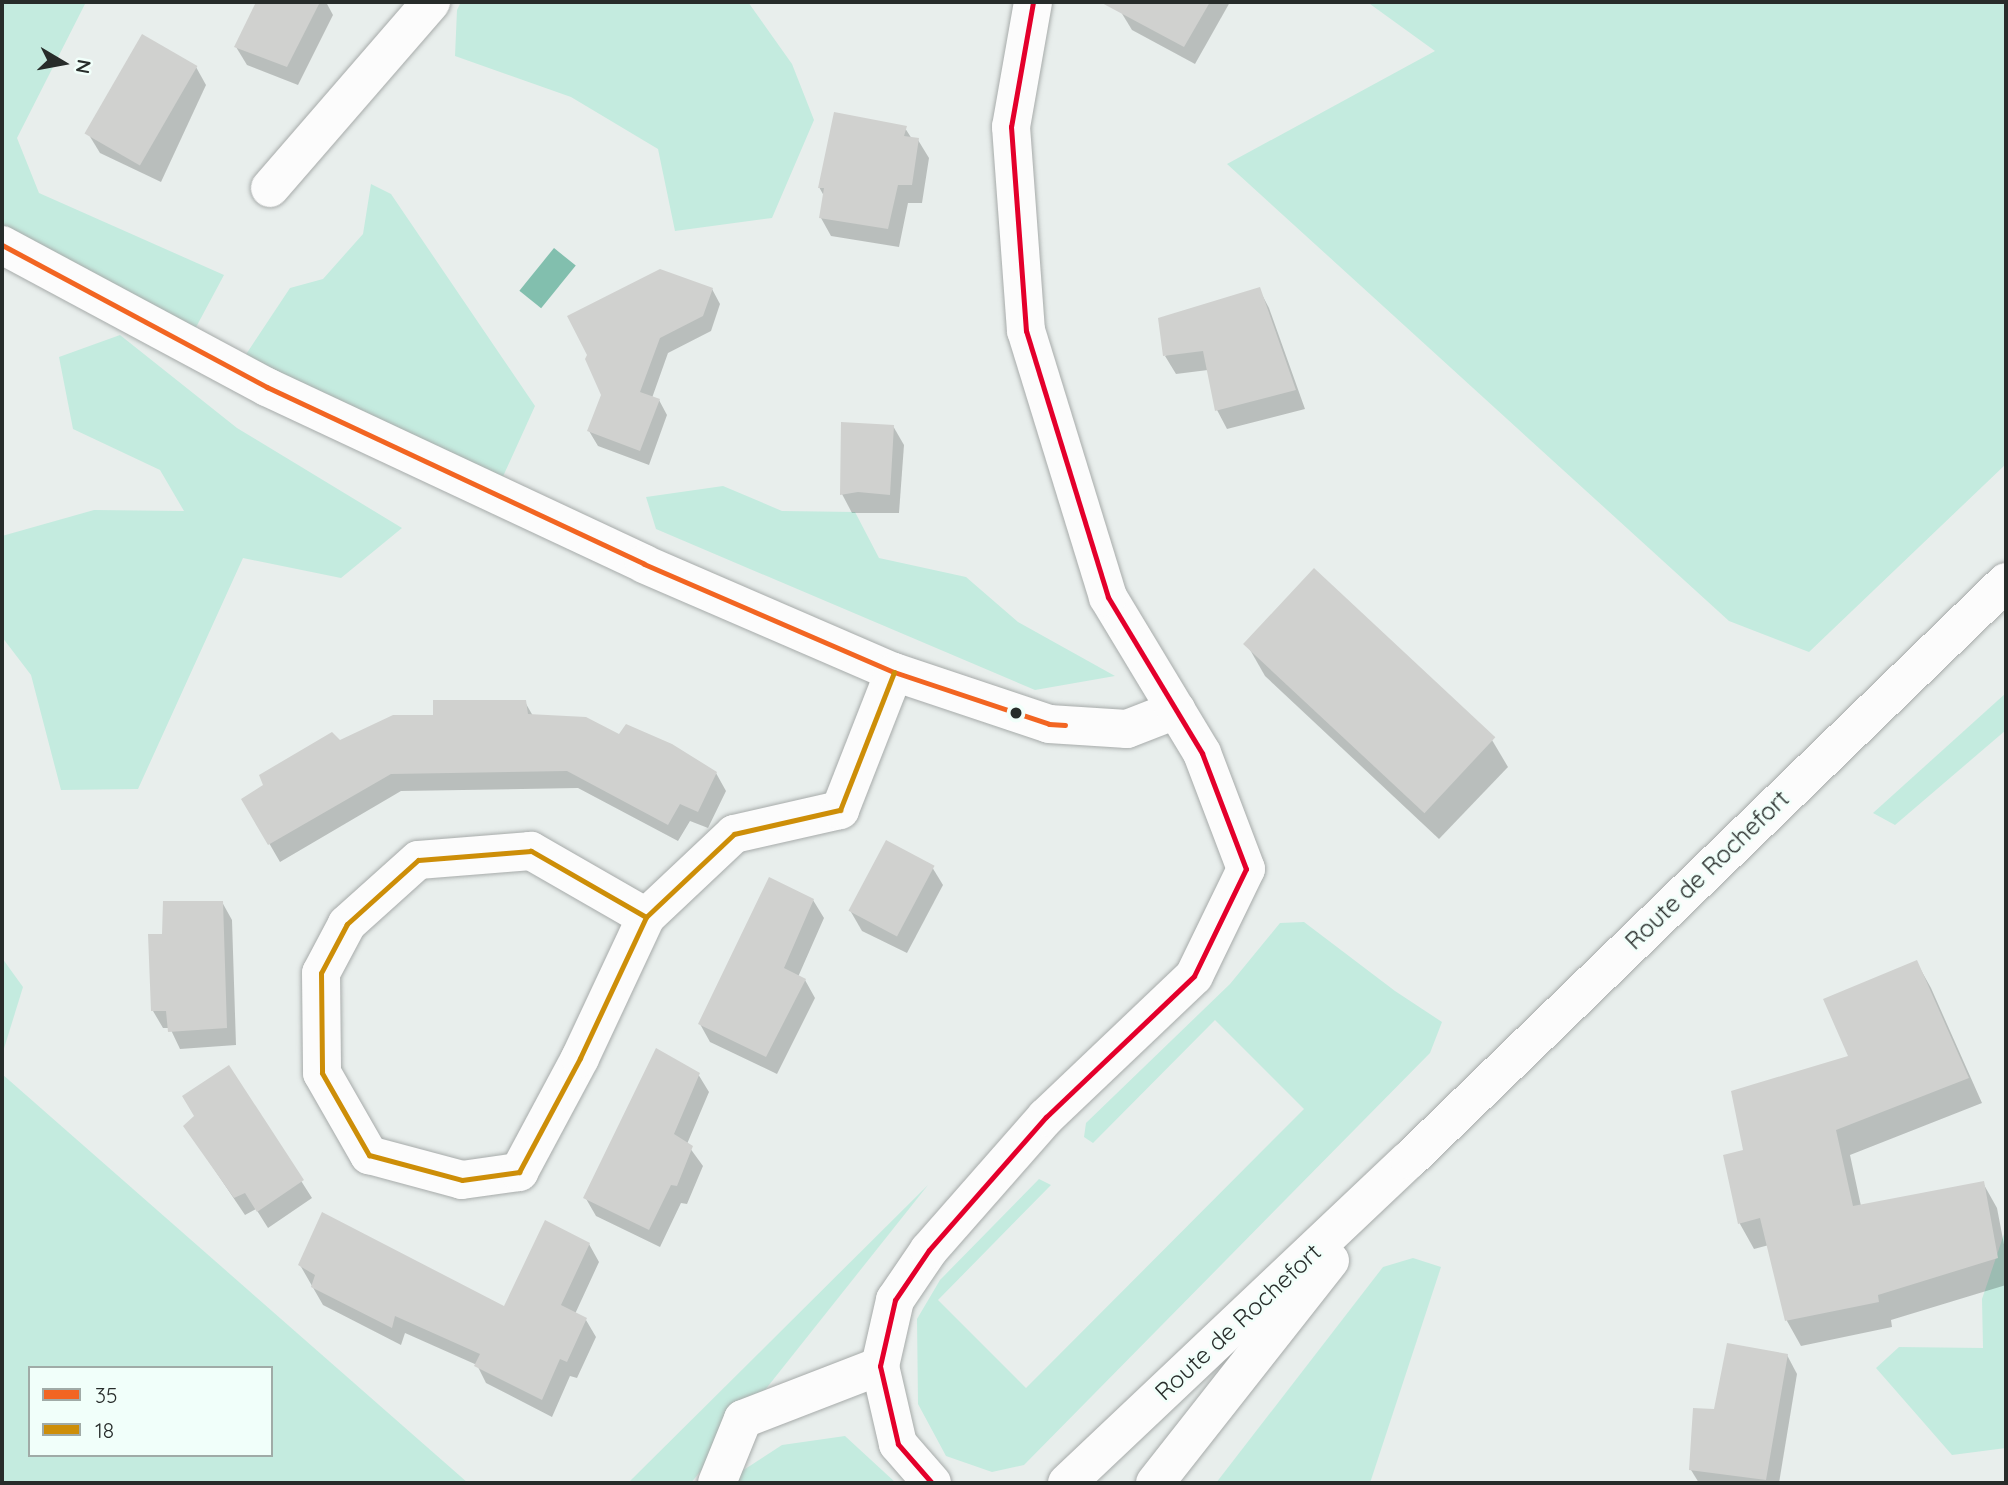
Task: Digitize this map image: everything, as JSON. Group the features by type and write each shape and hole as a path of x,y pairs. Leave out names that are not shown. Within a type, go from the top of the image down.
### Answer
{"street":[{"path":"270,188 431,2"},
{"path":"932,1483 898,1444 880,1366 895,1300 929,1250 1046,1117 1194,976 1246,869 1202,753 1108,597 1026,331 1011,127 1033,2"},
{"path":"2,245 267,387 644,564 894,672 1049,724 1127,729 1176,710"},
{"name":"Route de Rochefort","path":"1067,1483 1409,1160 2006,582"},
{"path":"646,918 531,851 418,860 347,924 321,973 323,1073 369,1155 462,1181 519,1172 580,1058 646,918 734,834 840,810 894,672"},
{"name":"Route de Rochefort","path":"1156,1483 1409,1160"},
{"path":"717,1483 743,1419 880,1366"}],"shaded area":[{"path":"2,2 86,2 17,138 39,193 224,275 187,344 2,237"},
{"path":"461,2 748,2 792,64 814,120 772,218 675,231 658,149 571,97 455,56 457,10"},
{"path":"2006,2 2006,464 1809,652 1729,621 1227,164 1435,51 1370,4"},
{"path":"371,184 391,194 535,406 495,494 235,371 290,288 323,279 363,234"},
{"path":"554,248 576,266 541,308 519,291"},
{"path":"120,335 237,428 402,528 341,578 243,558 138,789 61,790 31,675 2,637 2,536 94,510 184,511 160,470 73,429 59,357"},
{"path":"723,486 782,511 855,512 879,558 966,577 1018,622 1115,676 1035,690 656,529 646,497"},
{"path":"2006,693 2006,730 1895,825 1873,813"},
{"path":"1304,922 1395,991 1442,1022 1430,1053 1024,1465 992,1472 946,1456 918,1404 917,1319 940,1280 1039,1179 1051,1185 938,1300 1026,1388 1304,1109 1215,1020 1093,1143 1084,1137 1086,1123 1230,984 1280,923"},
{"path":"2,958 23,987 2,1055"},
{"path":"2,1074 468,1483 2,1483"},
{"path":"928,1185 691,1483 628,1483"},
{"path":"2006,1228 2006,1448 1952,1455 1876,1368 1899,1347 1983,1348 1982,1299"},
{"path":"1413,1258 1441,1267 1370,1483 1216,1483 1383,1267"},
{"path":"845,1436 896,1483 737,1483 742,1471 782,1445"}],"building":[{"path":"256,2 320,2 287,67 234,47"},
{"path":"1100,2 1210,2 1184,47"},
{"path":"142,34 197,66 140,166 85,134"},
{"path":"834,112 907,126 904,136 919,138 912,185 898,185 888,229 819,218 824,188 818,188"},
{"path":"660,269 713,288 703,316 660,338 640,392 660,399 640,451 587,431 601,395 585,359 587,355 567,316"},
{"path":"1260,287 1296,390 1215,411 1203,351 1163,356 1158,318"},
{"path":"841,422 894,425 890,495 858,492 840,495"},
{"path":"1314,568 1495,737 1424,813 1243,644"},
{"path":"433,700 526,700 528,714 586,717 619,734 626,724 672,744 717,772 698,812 680,804 668,825 567,771 391,774 268,845 241,799 263,785 259,775 332,732 340,740 393,715 433,715"},
{"path":"886,840 935,866 897,936 848,911"},
{"path":"769,877 814,899 784,968 806,979 766,1057 698,1024"},
{"path":"163,901 223,901 227,1028 168,1032 166,1011 151,1011 148,934 162,934"},
{"path":"1917,960 1969,1078 1836,1130 1853,1206 1984,1181 1998,1258 1878,1295 1879,1302 1785,1321 1760,1218 1738,1224 1723,1155 1743,1150 1731,1091 1848,1056 1823,999"},
{"path":"656,1048 700,1073 674,1134 693,1146 677,1186 671,1185 649,1230 583,1198"},
{"path":"229,1065 304,1180 257,1212 245,1193 234,1198 183,1126 194,1116 182,1096"},
{"path":"322,1212 504,1306 545,1220 590,1243 561,1305 587,1318 567,1362 560,1359 542,1400 474,1366 480,1354 395,1316 392,1328 311,1287 315,1275 298,1265"},
{"path":"1727,1343 1788,1354 1766,1480 1689,1470 1693,1408 1714,1409"}],"transit line":[{"path":"932,1483 898,1444 880,1366 895,1300 929,1250 1046,1117 1194,976 1246,869 1202,753 1108,597 1026,331 1011,127 1033,2"},
{"name":"35","path":"2,245 267,387 644,564 894,672 1049,724 1065,725"},
{"name":"18","path":"646,917 531,851 418,860 347,924 321,973 322,1073 369,1155 462,1180 519,1172 580,1058 646,917 734,834 840,810 894,672"}]}
